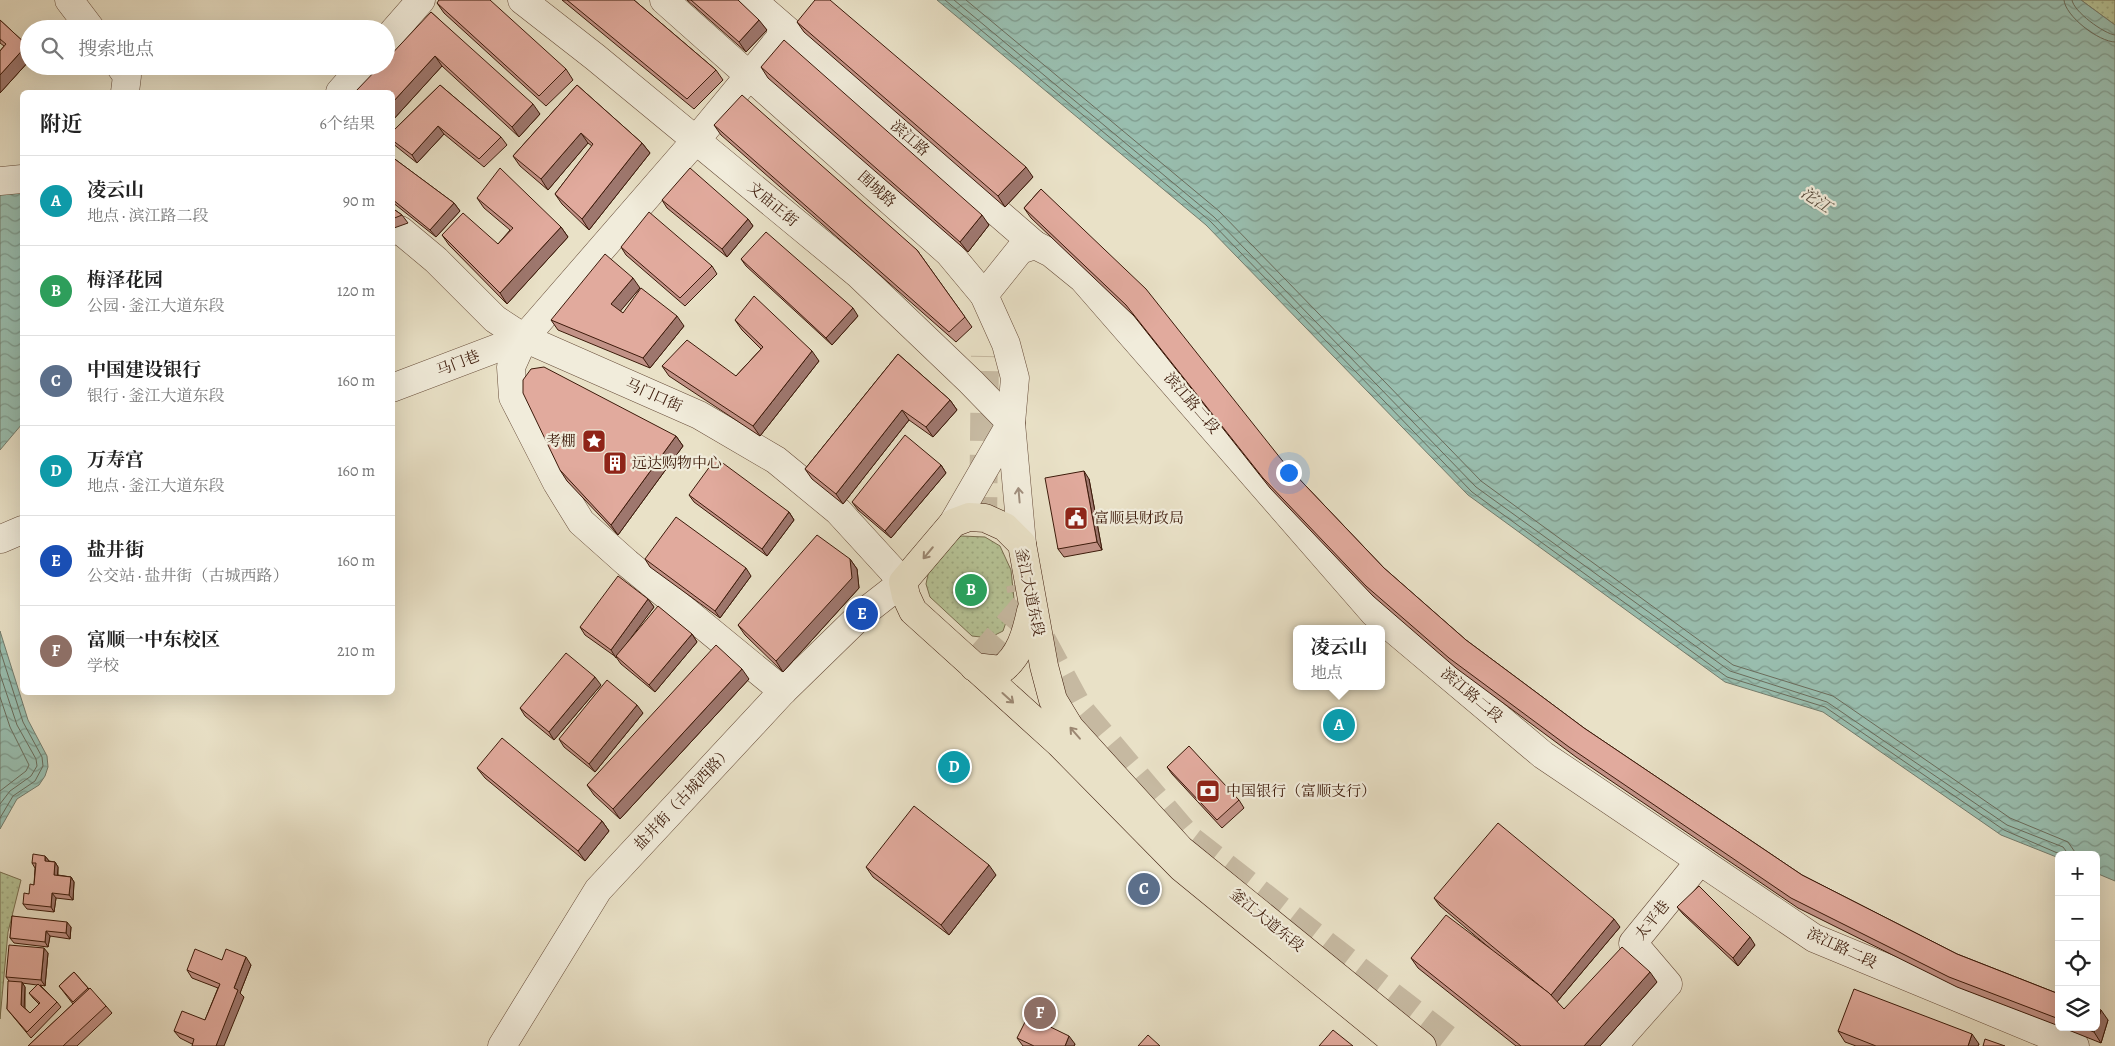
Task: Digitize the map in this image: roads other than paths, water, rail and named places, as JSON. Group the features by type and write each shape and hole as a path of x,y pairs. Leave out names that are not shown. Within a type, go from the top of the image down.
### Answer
{"main road":[{"name":"釜江大道东段","path":"953,523 969,517 985,518 1005,527 1022,544 1034,602 1044,666 1053,700 1070,728 1180,849 1422,1046"},
{"path":"903,582 953,523"},
{"name":"釜江大道东段","path":"903,582 906,596 913,610 1059,743 1182,868 1400,1046"},
{"path":"974,667 1001,670 1012,662 1020,648 1034,602"}],"street":[{"path":"69,0 84,20"},
{"path":"395,30 421,0"},
{"name":"文庙正街","path":"522,0 596,57 858,274 965,376 1011,423"},
{"name":"围城路","path":"664,0 949,253 984,295 1006,344 1014,378 1011,423 1022,544"},
{"name":"滨江路","path":"752,0 1035,245"},
{"path":"783,691 627,563 581,522 557,483 513,397 511,367 524,338 696,140 786,31"},
{"path":"125,90 127,75"},
{"path":"342,90 355,75"},
{"path":"0,181 20,179"},
{"name":"马门口街","path":"395,231 400,230 436,260 496,319 524,338 699,415 776,460 838,510 903,582"},
{"path":"984,295 1020,250 1035,245"},
{"name":"滨江路二段","path":"1035,245 1052,252 1083,279 1374,613 1543,755 1814,938 2075,1046"},
{"name":"马门巷","path":"395,387 524,338"},
{"path":"953,523 1011,423"},
{"name":"盐井街（古城西路）","path":"502,1046 598,890 783,691 862,614 903,582"},
{"name":"太平巷","path":"1613,1046 1668,984 1634,943 1700,861"}],"water":[{"name":"沱江","path":"937,0 2081,0 2115,25 2115,881 2100,875 2100,851 2055,851 2055,856 2001,835 1823,712 1725,682 1468,495 1206,225"},
{"path":"0,188 20,188 20,426 0,450"},
{"path":"0,631 28,720 47,756 48,767 39,785 17,799 0,829"}],"tunnel":[{"path":"983,525 985,356"},
{"path":"980,658 1024,607 1020,584"},
{"path":"1042,640 1079,709 1189,839 1456,1046"}],"place":[{"name":"考棚","path":"594,441"},
{"name":"远达购物中心","path":"615,463"},
{"name":"富顺县财政局","path":"1076,518"},
{"name":"梅泽花园","path":"971,590"},
{"name":"盐井街","path":"862,614"},
{"name":"凌云山","path":"1339,725"},
{"name":"万寿宫","path":"954,767"},
{"name":"中国银行（富顺支行）","path":"1208,791"},
{"name":"中国建设银行","path":"1144,889"},
{"name":"富顺一中东校区","path":"1040,1013"}]}
